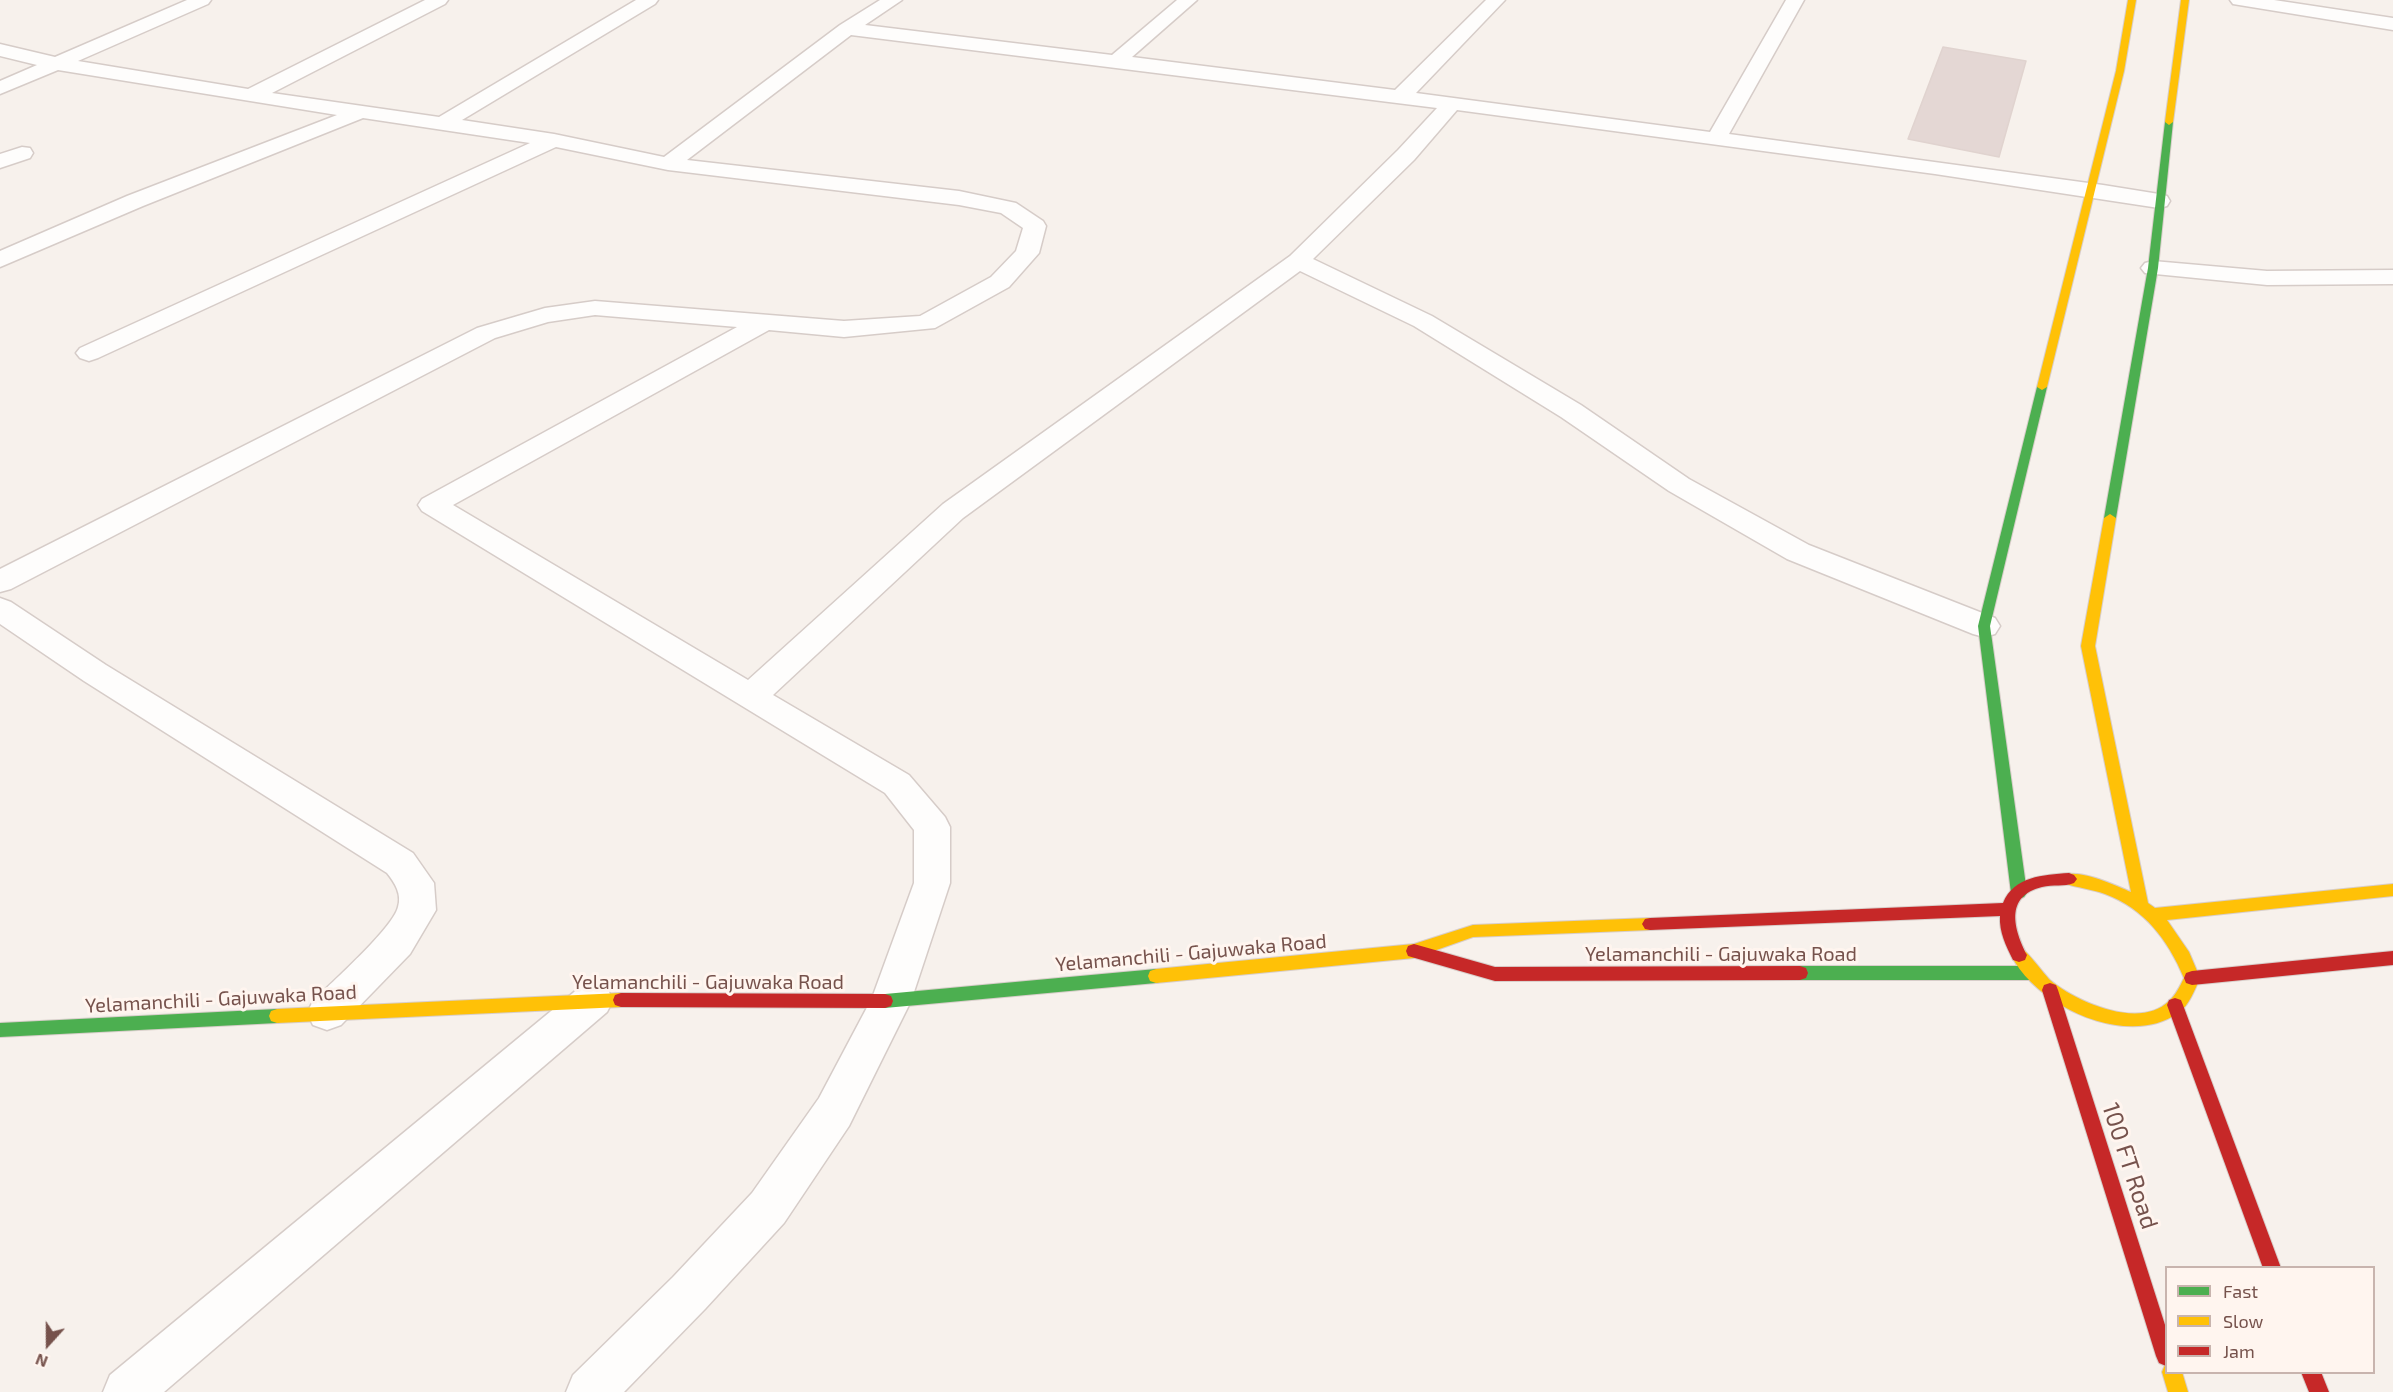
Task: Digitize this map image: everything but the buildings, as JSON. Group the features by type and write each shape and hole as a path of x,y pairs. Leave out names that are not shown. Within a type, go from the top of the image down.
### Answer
{"street":[{"path":"0,88 202,0"},
{"path":"251,96 439,0"},
{"path":"440,125 648,0"},
{"path":"668,164 847,29 893,0"},
{"path":"1117,60 1188,0"},
{"path":"1402,95 1496,0"},
{"path":"1716,139 1795,0"},
{"path":"2019,893 1984,626 2089,189 2120,71 2132,0"},
{"path":"2141,905 2088,646 2153,268 2159,201 2186,0"},
{"path":"2239,0 2393,24"},
{"path":"847,29 1402,95 2089,189 2159,201"},
{"path":"0,50 59,63 251,96 554,140 668,164 959,198 1008,208 1035,226 1027,253 1000,282 926,323 844,329 762,324 595,308 545,315 486,333 0,582"},
{"path":"750,697 952,511 1298,261 1406,154 1452,103"},
{"path":"0,260 135,201 358,112"},
{"path":"89,353 554,140"},
{"path":"0,162 22,153"},
{"path":"1298,261 1423,321 1571,411 1679,485 1798,552 1984,626"},
{"path":"2153,268 2267,278 2393,278"},
{"path":"590,1392 689,1293 768,1208 834,1112 891,1001 932,883 932,827 897,784 432,505 762,324"},
{"path":"0,609 95,673 400,862 416,883 417,910 396,943 327,1013"},
{"path":"2069,879 2106,887 2141,905 2170,930 2187,960 2192,978 2173,1009 2142,1019 2105,1016 2065,1000 2050,990 2031,973 2012,947 2005,919 2014,896 2019,893 2037,882 2069,879"},
{"path":"2152,915 2393,890"},
{"name":"Yelamanchili - Gajuwaka Road","path":"0,1030 593,1000 891,1001 1414,951 1473,931 2008,909"},
{"name":"Yelamanchili - Gajuwaka Road","path":"1414,951 1495,974 2031,973"},
{"path":"2192,978 2393,958"},
{"name":"100 FT Road","path":"2050,990 2165,1353"},
{"path":"127,1392 593,1000"},
{"path":"2175,1005 2271,1266"},
{"path":"2173,1374 2178,1392"},
{"path":"2313,1374 2319,1392"}],"traffic: fast":[{"path":"2110,518 2153,268 2169,122"},
{"path":"2019,893 1984,626 2042,387"},
{"path":"1800,973 2031,973"},
{"path":"885,1001 1156,976"},
{"path":"0,1030 277,1016"}],"traffic: slow":[{"path":"2042,387 2120,71 2132,0"},
{"path":"2169,122 2185,0"},
{"path":"2110,518 2088,646 2141,905"},
{"path":"2019,955 2046,986 2087,1010 2109,1017 2132,1020 2153,1018 2175,1007 2181,999 2192,978 2173,938 2160,923 2146,909 2130,899 2111,890 2069,879"},
{"path":"2152,915 2393,890"},
{"path":"1156,976 1414,951 1473,931 1650,924"},
{"path":"277,1016 621,1000"},
{"path":"2173,1374 2178,1392"}],"traffic: jam":[{"path":"2019,955 2013,944 2007,921 2011,900 2018,892 2044,880 2069,879"},
{"path":"1650,924 2008,909"},
{"path":"1414,951 1495,974 1800,973"},
{"path":"2192,978 2393,958"},
{"path":"2050,990 2165,1353"},
{"path":"621,1000 885,1001"},
{"path":"2175,1005 2271,1266"},
{"path":"2312,1374 2319,1392"}]}
